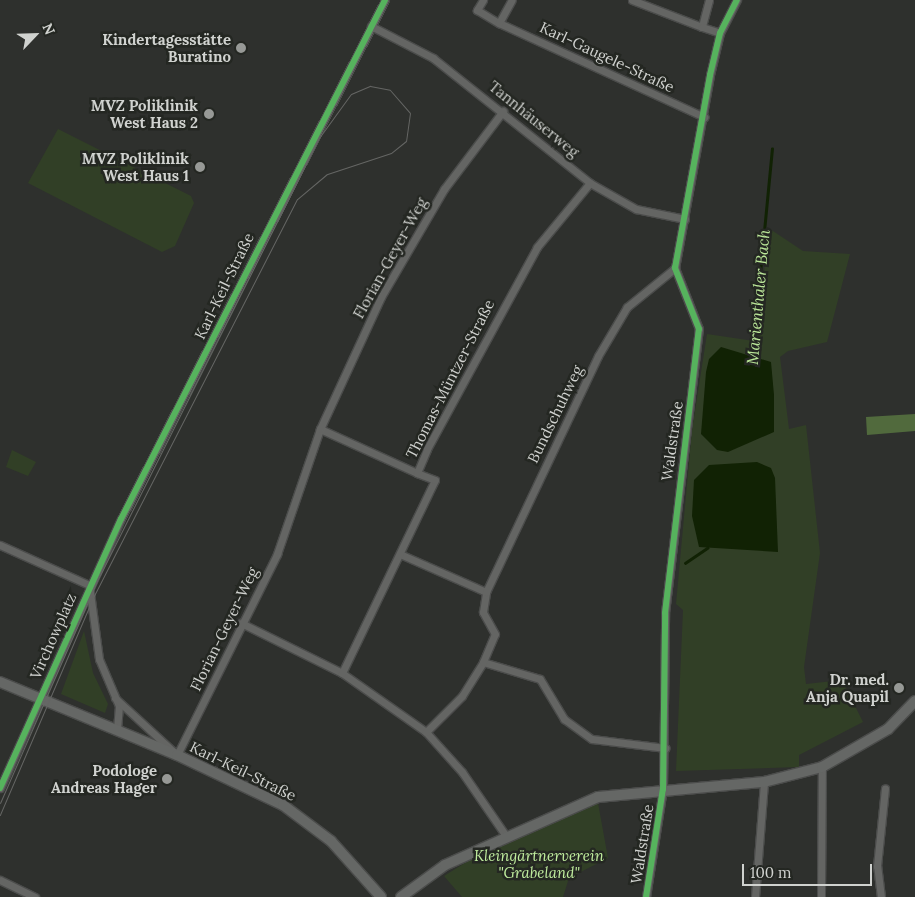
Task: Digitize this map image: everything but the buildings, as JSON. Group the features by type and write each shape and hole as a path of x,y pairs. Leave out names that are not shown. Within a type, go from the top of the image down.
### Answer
{"street":[{"name":"Karl-Keil-Straße","path":"382,897 350,860 305,820 254,790 117,730 120,720 115,698 99,659 89,585 385,0"},
{"name":"Karl-Gaugele-Straße","path":"483,0 477,10 499,23 704,117"},
{"path":"499,23 512,0"},
{"path":"632,0 720,33"},
{"path":"702,26 709,0"},
{"path":"675,268 720,33 737,0"},
{"name":"Tannhäuserweg","path":"371,26 433,58 503,111 590,183 636,209 685,219"},
{"name":"Florian-Geyer-Weg","path":"177,755 295,510 320,429 396,272 444,189 503,111"},
{"name":"Thomas-Müntzer-Straße","path":"342,673 435,480 417,473 536,247 590,183"},
{"name":"Bundschuhweg","path":"426,732 462,696 483,662 495,634 483,612 486,592 618,321 637,295 675,268"},
{"name":"Waldstraße","path":"646,897 663,789 665,748 665,613 699,328 675,268"},
{"path":"320,429 417,473"},
{"path":"0,545 89,585"},
{"path":"400,554 486,592"},
{"name":"Virchowplatz","path":"0,788 89,585"},
{"path":"241,623 342,673 426,732 472,784 506,836"},
{"path":"483,662 540,679 564,719 592,739 665,748"},
{"path":"0,682 117,730"},
{"name":"Karl-Keil-Straße","path":"115,698 177,755"},
{"path":"401,897 431,873 506,836 598,797 663,789 764,782 822,767 888,729 915,701"},
{"path":"821,897 822,767"},
{"path":"755,897 764,782"},
{"path":"881,897 878,866 884,788"},
{"path":"0,880 35,897"}],"green space":[{"path":"58,129 191,196 194,203 175,246 162,252 28,183"},
{"path":"770,229 803,251 850,254 827,342 788,351 780,357 789,429 806,425 820,553 804,667 806,684 842,680 863,722 799,755 799,767 676,771 683,610 676,604 692,430 707,334 754,341"},
{"path":"12,450 36,462 28,476 6,467"},
{"path":"84,631 93,673 108,704 105,713 61,694"},
{"name":"Kleingärtnerverein \"Grabeland\"","path":"598,803 608,858 569,878 563,897 462,897 444,876 476,856"}],"shaded area":[{"path":"721,347 771,362 774,395 774,432 728,452 717,450 701,434 706,372 709,359"},
{"path":"915,414 915,431 867,435 866,417"},
{"path":"757,462 771,468 775,478 778,552 699,547 692,516 694,480 709,465"}],"waterway":[{"name":"Marienthaler Bach","path":"752,356 772,149"},
{"name":"Marienthaler Bach","path":"685,563 707,548"}],"tram line":[{"path":"0,803 98,579 319,138 351,94 370,86 390,90 410,113 406,141 391,153 327,174 297,199 92,600 0,815"}],"cycle path":[{"path":"0,788 121,519 385,0"},
{"path":"646,897 663,789 665,613 699,329 675,268 710,75 720,33 737,0"}],"place":[{"name":"Kindertagesstätte Buratino","path":"241,48"},
{"name":"MVZ Poliklinik West Haus 2","path":"209,114"},
{"name":"MVZ Poliklinik West Haus 1","path":"200,167"},
{"name":"Dr. med. Anja Quapil","path":"899,688"},
{"name":"Podologe Andreas Hager","path":"167,779"}]}
